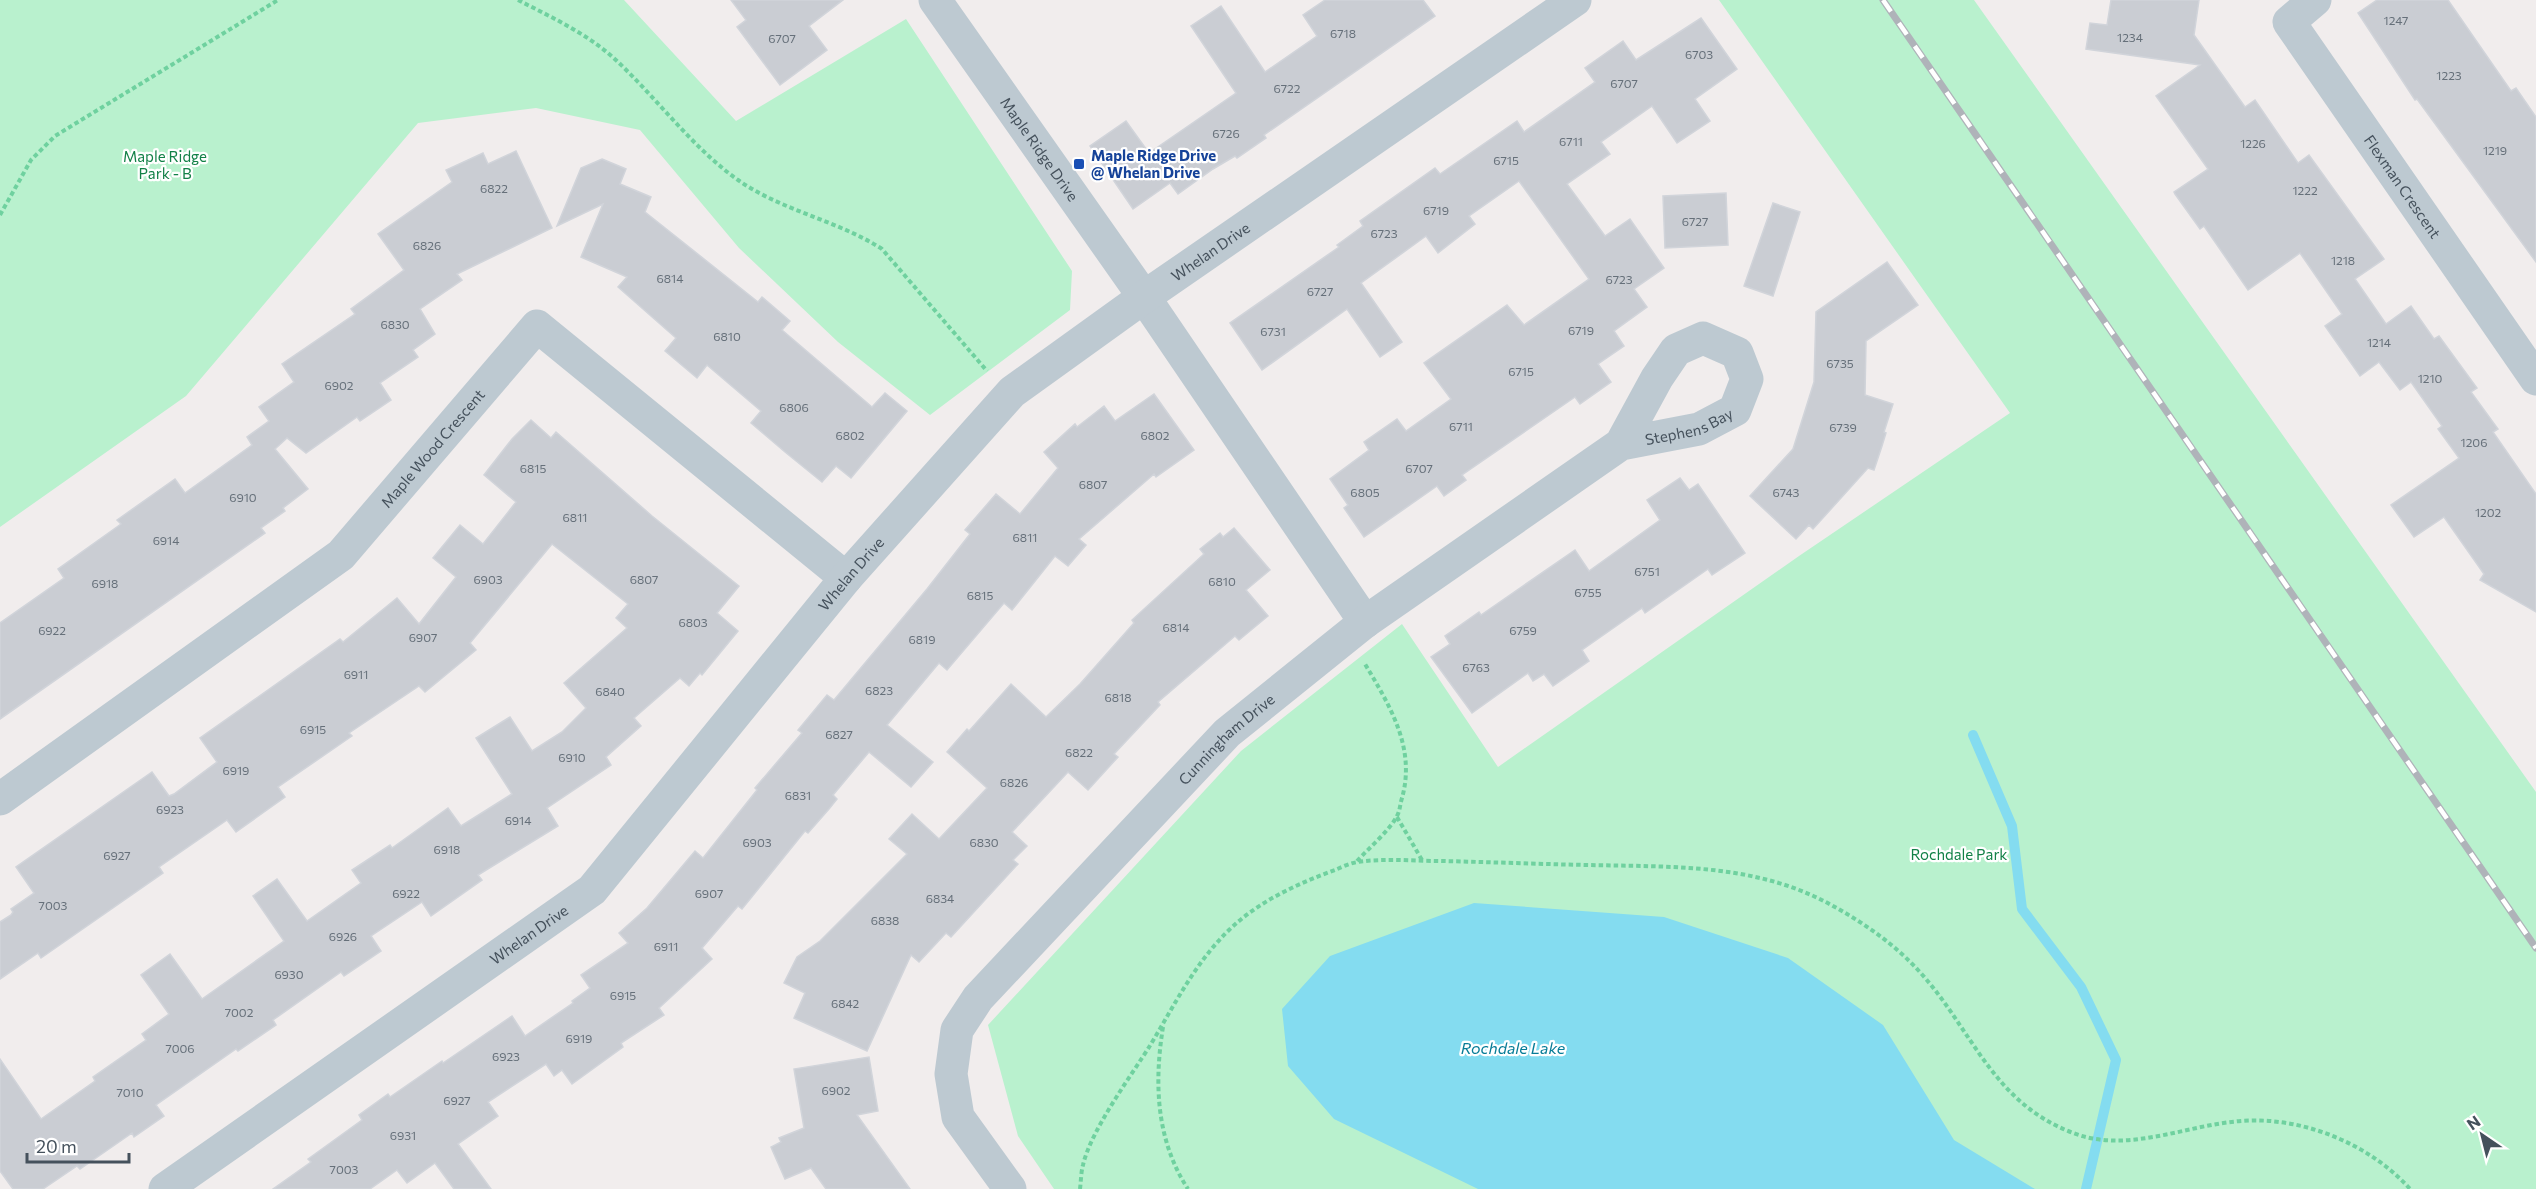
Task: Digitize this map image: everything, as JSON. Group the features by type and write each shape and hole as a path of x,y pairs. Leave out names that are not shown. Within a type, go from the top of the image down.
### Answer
{"street":[{"name":"Maple Ridge Drive","path":"935,0 1144,297"},
{"name":"Whelan Drive","path":"165,1189 592,890 846,578 1012,392 1144,297 1575,0"},
{"name":"Flexman Crescent","path":"2315,0 2289,22 2536,379"},
{"path":"1144,297 1355,630 1620,444"},
{"name":"Maple Wood Crescent","path":"0,799 341,555 537,326 846,578"},
{"name":"Cunningham Drive","path":"1010,1189 958,1117 951,1074 957,1030 978,998 1227,733 1355,630"}],"path":[{"path":"0,215 31,160 55,136 278,0"},
{"path":"518,0 570,27 617,61 719,165 741,182 863,237 882,249 984,369 1012,392"},
{"path":"1355,630 1364,662 1389,703 1406,753 1407,782 1397,817 1356,862"},
{"path":"1397,817 1423,861"},
{"path":"1080,1189 1083,1164 1098,1130 1164,1023 1182,988 1230,929 1263,902 1309,879 1356,862 1423,861 1697,867 1766,878 1798,889 1832,905 1889,943 1918,970 2010,1094 2034,1114 2073,1133 2108,1142 2243,1120 2287,1123 2321,1131 2357,1147 2382,1163 2410,1189"},
{"path":"1164,1023 1157,1083 1161,1122 1177,1172 1188,1189"}],"green space":[{"name":"Maple Ridge Park - B","path":"0,0 624,0 736,121 906,19 1072,271 1070,310 930,415 838,342 739,248 640,130 536,108 418,123 186,396 0,527"},
{"name":"Rochdale Park","path":"1719,0 1974,0 2536,792 2536,1189 1054,1189 1018,1136 988,1025 1241,751 1402,624 1498,767 1799,556 2010,413"}],"water":[{"name":"Rochdale Lake","path":"1474,903 1664,917 1788,958 1883,1025 1954,1140 2035,1189 1478,1189 1334,1119 1288,1066 1282,1009 1330,956"}],"building":[{"path":"731,0 843,0 809,26 827,50 780,85 737,27 746,20"},
{"path":"1325,0 1423,0 1435,16 1264,135 1266,138 1237,158 1235,156 1213,169 1178,194 1170,183 1133,209 1090,146 1126,121 1149,153 1236,93 1191,26 1221,6 1265,72 1317,36 1303,15"},
{"path":"2111,0 2199,0 2194,35 2245,107 2255,100 2298,163 2309,155 2384,259 2355,279 2386,324 2411,306 2434,339 2439,336 2477,388 2471,392 2498,429 2493,432 2536,494 2536,612 2480,580 2484,574 2444,517 2414,537 2391,505 2459,458 2438,429 2442,426 2411,382 2400,390 2379,362 2360,376 2325,326 2342,314 2300,253 2248,290 2204,226 2200,229 2175,194 2174,192 2208,169 2156,96 2200,65 2086,49 2090,23 2107,25"},
{"path":"2377,0 2448,0 2511,91 2516,88 2536,117 2536,262 2417,99 2415,100 2358,13"},
{"path":"1701,18 1737,69 1695,99 1710,121 1677,143 1652,106 1601,142 1610,154 1567,184 1605,236 1630,219 1664,268 1634,289 1647,307 1614,331 1624,346 1598,364 1611,382 1580,404 1575,397 1462,475 1466,480 1444,496 1437,486 1364,537 1344,508 1348,505 1330,479 1369,450 1364,442 1397,419 1406,431 1451,399 1424,363 1507,305 1524,325 1589,279 1519,181 1469,216 1475,224 1438,253 1426,236 1361,283 1402,342 1380,357 1347,309 1262,370 1230,323 1339,247 1337,245 1363,226 1360,221 1435,168 1440,174 1517,121 1524,132 1595,82 1585,68 1623,41 1636,60"},
{"path":"516,151 552,228 457,274 462,280 420,309 435,334 413,350 418,357 380,383 391,400 360,421 357,417 306,453 287,438 275,449 308,489 283,508 285,511 261,528 265,533 0,719 0,623 64,578 58,569 121,524 117,520 175,479 185,493 252,445 247,437 269,421 259,407 294,382 282,364 355,314 351,309 404,270 378,234 452,182 446,170 483,153 488,164"},
{"path":"602,159 626,169 620,184 651,197 645,212 758,302 762,297 790,321 782,330 872,407 885,393 907,411 851,478 836,466 822,482 785,452 751,423 761,411 707,365 697,378 665,351 676,338 618,287 627,277 581,257 603,204 557,226 581,168"},
{"path":"1726,193 1728,245 1665,248 1663,196"},
{"path":"1773,203 1800,212 1773,296 1744,286"},
{"path":"1887,262 1918,305 1866,341 1865,395 1893,404 1882,446 1874,470 1868,468 1813,529 1809,525 1796,539 1750,496 1793,449 1814,382 1816,312"},
{"path":"1154,394 1194,450 1156,477 1154,474 1079,539 1086,545 1068,566 1055,556 1012,610 1004,603 947,670 939,663 887,725 933,762 911,787 869,752 833,795 837,799 829,809 808,833 805,831 742,909 738,906 702,948 712,959 659,1008 664,1015 621,1043 623,1047 572,1084 562,1070 554,1076 546,1064 488,1102 498,1116 458,1144 491,1189 454,1189 435,1163 407,1183 397,1170 370,1189 273,1189 311,1162 308,1159 362,1120 359,1115 388,1094 390,1097 512,1016 525,1036 573,1003 572,1001 590,988 581,975 628,943 619,933 647,908 695,851 703,858 757,790 755,788 802,733 798,730 827,695 834,700 927,589 970,534 965,530 996,494 1020,514 1058,468 1044,452 1075,424 1077,427 1104,406 1115,421"},
{"path":"531,420 551,438 556,432 652,516 739,586 717,613 738,631 702,675 700,673 689,686 680,678 634,718 641,726 606,757 611,765 547,808 558,826 478,875 482,880 431,916 422,902 371,936 381,951 344,976 341,972 273,1020 276,1025 238,1051 236,1049 156,1105 164,1116 134,1137 132,1133 80,1169 77,1166 43,1189 13,1189 0,1171 0,1059 41,1119 95,1081 93,1077 146,1040 142,1034 169,1014 141,975 170,954 202,999 284,941 253,896 277,879 307,921 361,883 352,870 390,845 392,848 448,808 461,826 512,794 476,738 510,717 532,751 562,732 586,708 564,683 627,628 616,618 628,604 552,544 470,643 476,650 425,692 419,686 349,733 352,736 278,787 285,797 236,832 227,820 159,867 163,873 41,958 38,953 0,979 0,922 11,915 13,912 11,909 34,893 16,867 152,772 169,796 174,794 217,762 200,738 340,639 343,642 397,598 419,624 456,577 433,558 460,525 483,544 516,502 484,475 512,439"},
{"path":"1680,478 1689,490 1698,484 1745,553 1712,575 1708,569 1645,613 1642,608 1582,650 1589,661 1553,686 1544,674 1533,681 1528,673 1472,713 1431,657 1450,644 1445,636 1479,612 1481,615 1575,550 1589,571 1660,520 1647,500"},
{"path":"1234,528 1270,570 1246,590 1268,616 1239,640 1235,636 1158,702 1160,705 1114,754 1118,757 1088,790 1068,772 1012,832 1027,846 1013,860 1018,864 951,937 946,933 919,962 911,955 867,1051 794,1018 805,993 784,983 797,957 820,941 907,854 889,839 912,814 939,839 987,788 947,752 967,729 969,731 1011,684 1046,717 1080,684 1134,623 1132,620 1204,554 1200,549 1220,533 1223,537"},
{"path":"869,1057 878,1111 857,1115 910,1189 826,1189 811,1168 785,1179 771,1147 781,1142 779,1138 804,1128 794,1069"}],"waterway":[{"path":"1973,735 2012,826 2022,909 2081,987 2116,1060 2086,1189"}],"railway":[{"path":"1883,0 2536,948"}],"place":[{"name":"Maple Ridge Drive @ Whelan Drive","path":"1079,164"}]}
